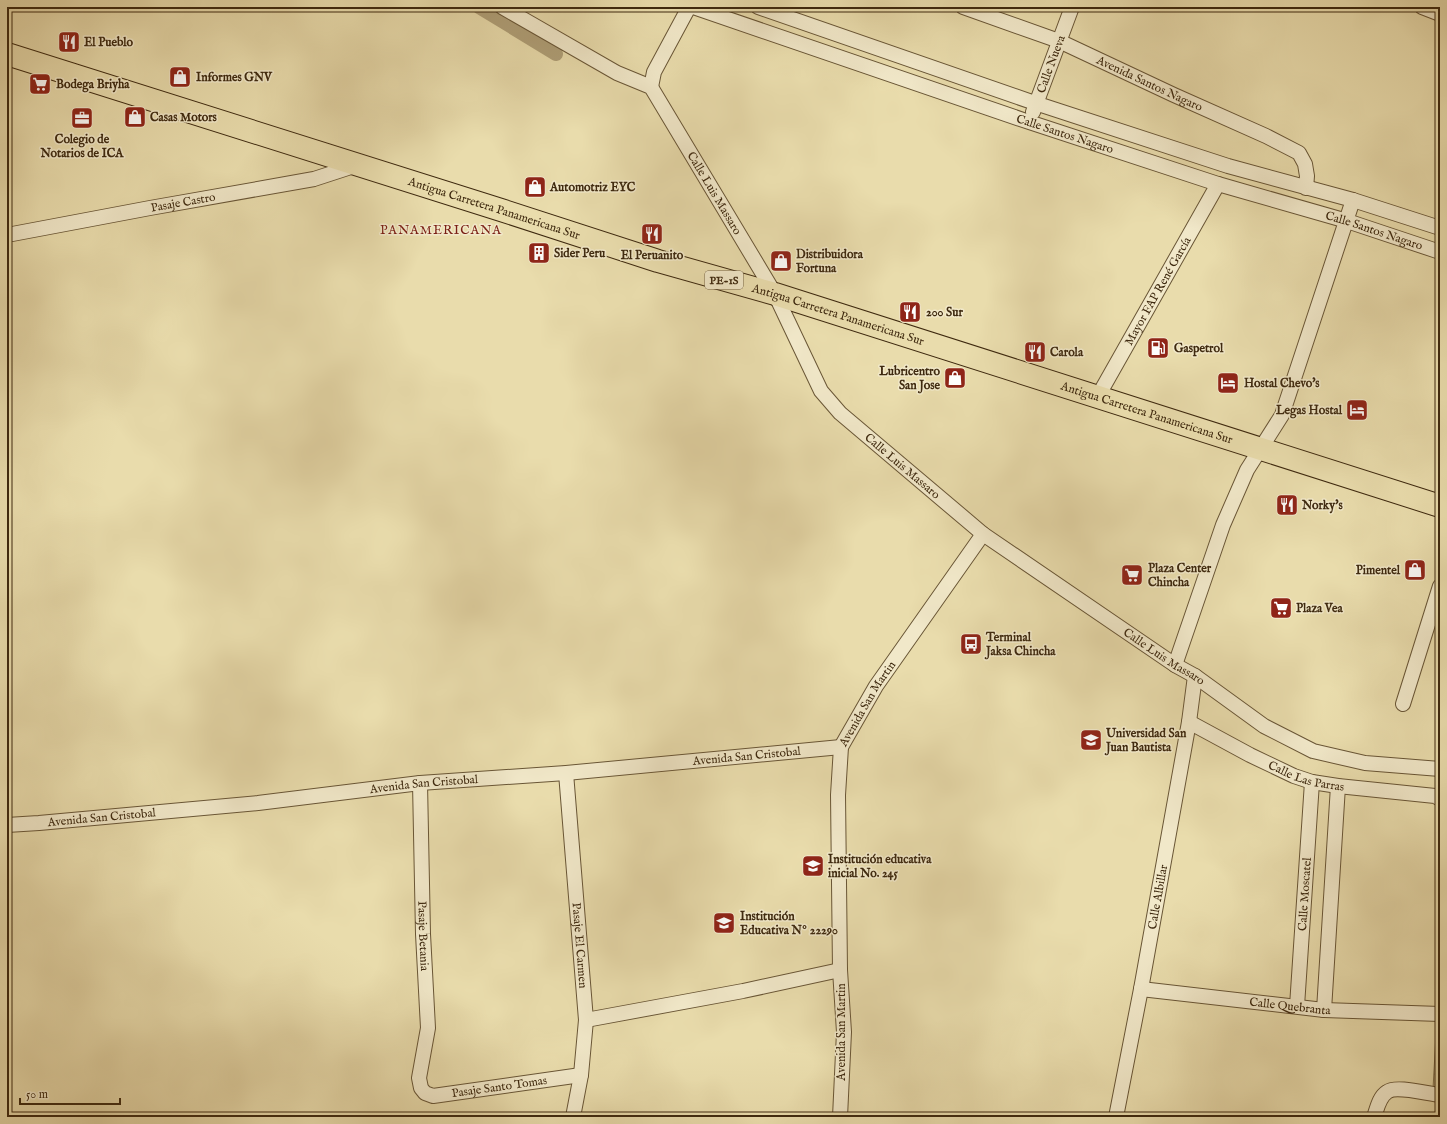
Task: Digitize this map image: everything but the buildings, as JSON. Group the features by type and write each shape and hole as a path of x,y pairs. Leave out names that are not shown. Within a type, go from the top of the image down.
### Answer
{"highway":[{"name":"Antigua Carretera Panamericana Sur","path":"7,54 658,261 774,294 1440,506"}],"street":[{"path":"502,7 617,73 651,87 654,72 689,7"},
{"name":"Calle Santos Nagaro","path":"693,7 1029,122 1218,184 1347,221 1440,252"},
{"name":"Calle Santos Nagaro","path":"758,7 1036,103 1228,166 1353,200 1440,228"},
{"name":"Avenida Santos Nagaro","path":"963,7 1059,41 1174,96 1266,136 1299,153 1305,164 1307,176 1306,188"},
{"name":"Calle Nueva","path":"1029,122 1072,7"},
{"path":"1422,7 1440,14"},
{"name":"Calle Luis Massaro","path":"651,87 774,294 821,391 840,412 983,534 1195,676 1264,726 1313,751 1365,763 1440,769"},
{"name":"Pasaje Castro","path":"7,236 150,208 314,179 358,165"},
{"name":"Mayor FAP René García","path":"1097,398 1218,184"},
{"path":"1175,664 1223,526 1247,470 1282,415 1353,200"},
{"name":"Avenida San Martin","path":"840,1117 844,1032 840,970 838,795 842,746 876,686 983,534"},
{"path":"1403,704 1440,586"},
{"name":"Calle Albillar","path":"1116,1117 1141,989 1189,722 1195,676"},
{"name":"Calle Las Parras","path":"1189,722 1294,776 1312,782 1438,797"},
{"name":"Avenida San Cristobal","path":"7,825 258,803 420,783 566,773 842,746"},
{"name":"Pasaje El Carmen","path":"566,773 586,1020 581,1075 573,1117"},
{"name":"Calle Moscatel","path":"1297,1006 1312,782"},
{"name":"Pasaje Betania","path":"420,783 423,934 428,1028 419,1078 421,1088"},
{"path":"1324,1010 1338,786"},
{"path":"586,1020 743,992 840,970"},
{"name":"Calle Quebranta","path":"1141,989 1324,1010 1440,1014"},
{"name":"Pasaje Santo Tomas","path":"421,1088 425,1093 433,1096 581,1075"},
{"path":"1374,1117 1381,1099 1387,1092 1396,1089 1440,1095"}],"green space":[{"path":"1436,1034 1440,1034 1440,1090 1433,1089"}],"waterway":[{"path":"479,7 556,54"}],"place":[{"name":"El Pueblo","path":"69,42"},
{"name":"Informes GNV","path":"180,77"},
{"name":"Bodega Briyha","path":"40,84"},
{"name":"Casas Motors","path":"135,117"},
{"name":"Colegio de Notarios de ICA","path":"82,118"},
{"name":"Automotriz EYC","path":"535,187"},
{"name":"El Peruanito","path":"652,234"},
{"name":"Sider Peru","path":"539,253"},
{"name":"Distribuidora Fortuna","path":"781,261"},
{"name":"200 Sur","path":"910,312"},
{"name":"Gaspetrol","path":"1158,348"},
{"name":"Carola","path":"1035,352"},
{"name":"Lubricentro San Jose","path":"955,378"},
{"name":"Hostal Chevo's","path":"1228,383"},
{"name":"Legas Hostal","path":"1357,410"},
{"name":"Norky's","path":"1287,505"},
{"name":"Pimentel","path":"1415,570"},
{"name":"Plaza Center Chincha","path":"1132,575"},
{"name":"Plaza Vea","path":"1281,608"},
{"name":"Terminal Jaksa Chincha","path":"971,644"},
{"name":"Universidad San Juan Bautista","path":"1091,740"},
{"name":"Institución educativa inicial No. 245","path":"813,866"},
{"name":"Institución Educativa Nº 22290","path":"724,923"}],"district":[{"name":"PANAMERICANA","path":"441,229"}]}
